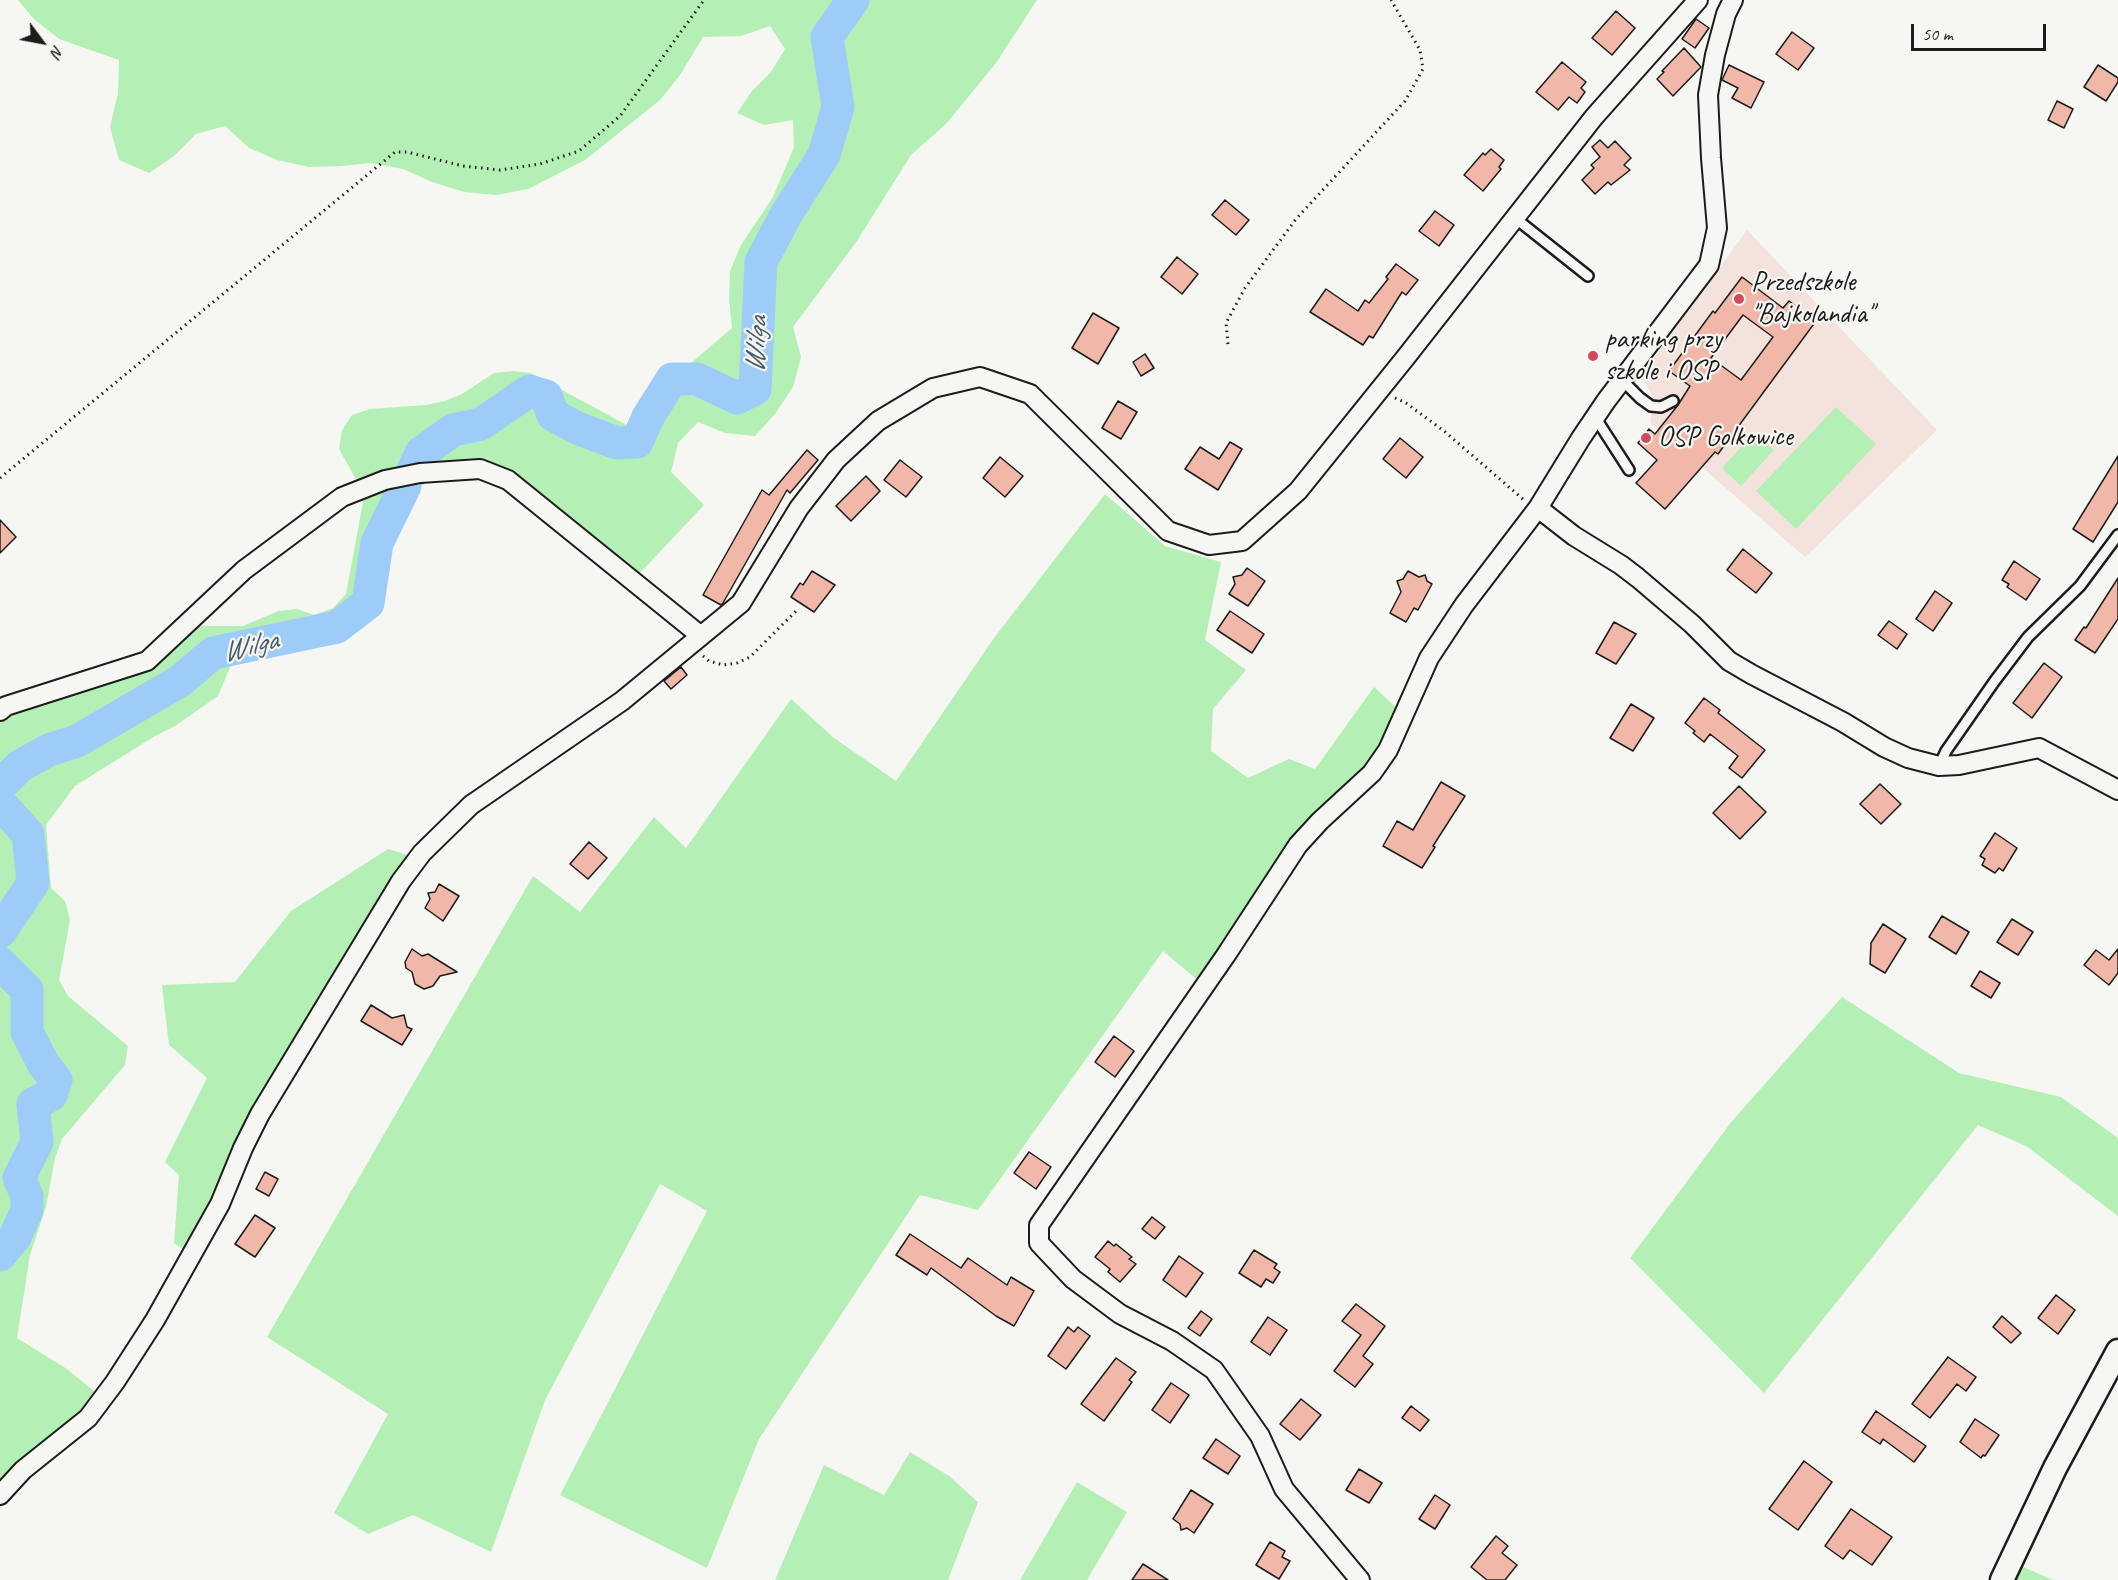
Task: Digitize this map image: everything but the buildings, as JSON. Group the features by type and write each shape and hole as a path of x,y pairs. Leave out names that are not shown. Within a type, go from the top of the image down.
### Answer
{"street":[{"path":"0,1495 23,1470 88,1418 116,1382 155,1320 220,1204 260,1114 401,881 422,853 471,805 622,701 741,603 799,508 836,460 878,421 933,388 980,377 1030,394 1168,531 1209,545 1242,541 1298,491 1594,117 1698,0"},
{"path":"1360,1580 1284,1489 1260,1436 1214,1370 1172,1341 1120,1314 1073,1279 1039,1243 1039,1225 1226,955 1298,845 1320,820 1372,773 1388,750 1430,658 1464,605 1538,508 1594,417 1709,265 1717,228 1710,158 1708,95 1718,45 1732,0"},
{"path":"0,711 6,706 147,661 244,570 342,497 385,480 420,473 480,469 507,480 696,640"},
{"path":"1538,508 1574,536 1638,578 1692,624 1729,661 1843,722 1884,747 1908,758 1940,766 1959,765 2038,748 2118,790"},
{"path":"2002,1580 2061,1458 2118,1351"}],"lane":[{"path":"1515,218 1587,276"},
{"path":"1622,380 1651,406 1661,407 1673,401"},
{"path":"1594,417 1629,470"},
{"path":"1940,766 1946,751 2028,637 2080,586 2118,535"}],"path":[{"path":"0,478 395,152 407,152 463,166 500,170 540,164 579,151 620,116 704,0"},
{"path":"1228,344 1226,323 1245,288 1296,219 1405,100 1423,69 1420,50 1391,0"},
{"path":"1379,391 1406,403 1444,431 1517,496 1538,508"},
{"path":"696,640 709,661 723,665 737,663 750,657 798,609"}],"shaded area":[{"path":"1747,230 1937,430 1805,557 1650,422 1654,398 1641,376"}],"green space":[{"path":"18,0 1037,0 996,63 946,124 911,155 857,241 793,327 801,357 793,387 775,414 755,436 725,433 698,422 678,443 671,472 704,505 639,574 517,475 496,470 403,469 410,492 398,515 387,545 378,614 362,629 339,637 315,638 257,650 231,665 218,696 175,726 75,786 46,825 51,888 65,901 70,920 59,980 68,996 128,1046 125,1065 62,1139 55,1158 46,1207 30,1255 17,1338 67,1369 95,1392 70,1423 0,1485 0,1262 19,1244 8,1233 0,1243 0,701 123,668 187,628 243,626 278,611 297,609 314,615 333,608 346,594 363,502 358,483 339,449 342,430 352,415 370,409 426,405 445,401 462,394 494,373 513,371 531,373 632,428 670,381 732,328 729,299 730,271 741,245 773,197 794,147 793,120 764,125 737,113 752,91 771,72 785,49 770,26 741,36 703,37 680,75 660,100 585,160 528,189 496,195 464,192 432,182 403,169 371,163 309,167 277,160 249,148 225,126 196,134 174,156 149,173 119,160 110,127 118,93 119,60 59,39 34,19"},
{"path":"1836,407 1876,444 1796,529 1756,491"},
{"path":"1754,433 1774,450 1741,486 1722,468"},
{"path":"1105,494 1165,546 1221,562 1205,640 1246,670 1213,709 1211,751 1248,778 1289,759 1315,769 1374,687 1401,712 1386,749 1357,779 1201,983 1163,951 978,1210 920,1195 759,1439 707,1568 560,1495 707,1211 660,1184 545,1400 491,1552 413,1515 368,1534 334,1513 388,1414 267,1337 533,876 580,912 654,817 686,848 791,699 834,738 896,781 994,638"},
{"path":"388,849 411,856 186,1251 174,1243 179,1175 165,1162 207,1078 169,1045 162,985 235,982 291,911"},
{"path":"1842,997 1959,1073 2061,1097 2118,1138 2118,1216 2026,1146 1978,1125 1764,1393 1630,1258 1732,1121"},
{"path":"910,1452 949,1476 978,1502 948,1580 775,1580 824,1465 884,1495"},
{"path":"1077,1482 1127,1512 1087,1580 1020,1580"},
{"path":"2014,1563 2053,1580 2007,1580"}],"water":[{"path":"8,1233 21,1241 0,1262 0,1243"}],"waterway":[{"name":"Wilga","path":"412,472 421,453 453,430 481,424 529,391 546,396 553,415 577,428 617,443 637,442 648,417 672,379 697,379 737,398 755,389 761,262 787,213 824,155 838,107 827,37 853,0"},
{"name":"Wilga","path":"0,786 20,766 49,750 77,741 180,681 213,653 337,627 368,603 377,543 405,486"},
{"name":"Wilga","path":"0,803 28,834 33,883 0,932"},
{"name":"Wilga","path":"0,963 27,990 27,1032 44,1065 56,1080 51,1095 33,1104 37,1142 19,1178 27,1196 27,1210 15,1237 0,1255"}],"place":[{"name":"Przedszkole \"Bajkolandia\"","path":"1739,299"},
{"name":"parking przy szkole i OSP","path":"1593,356"},
{"name":"OSP Golkowice","path":"1646,438"}]}
